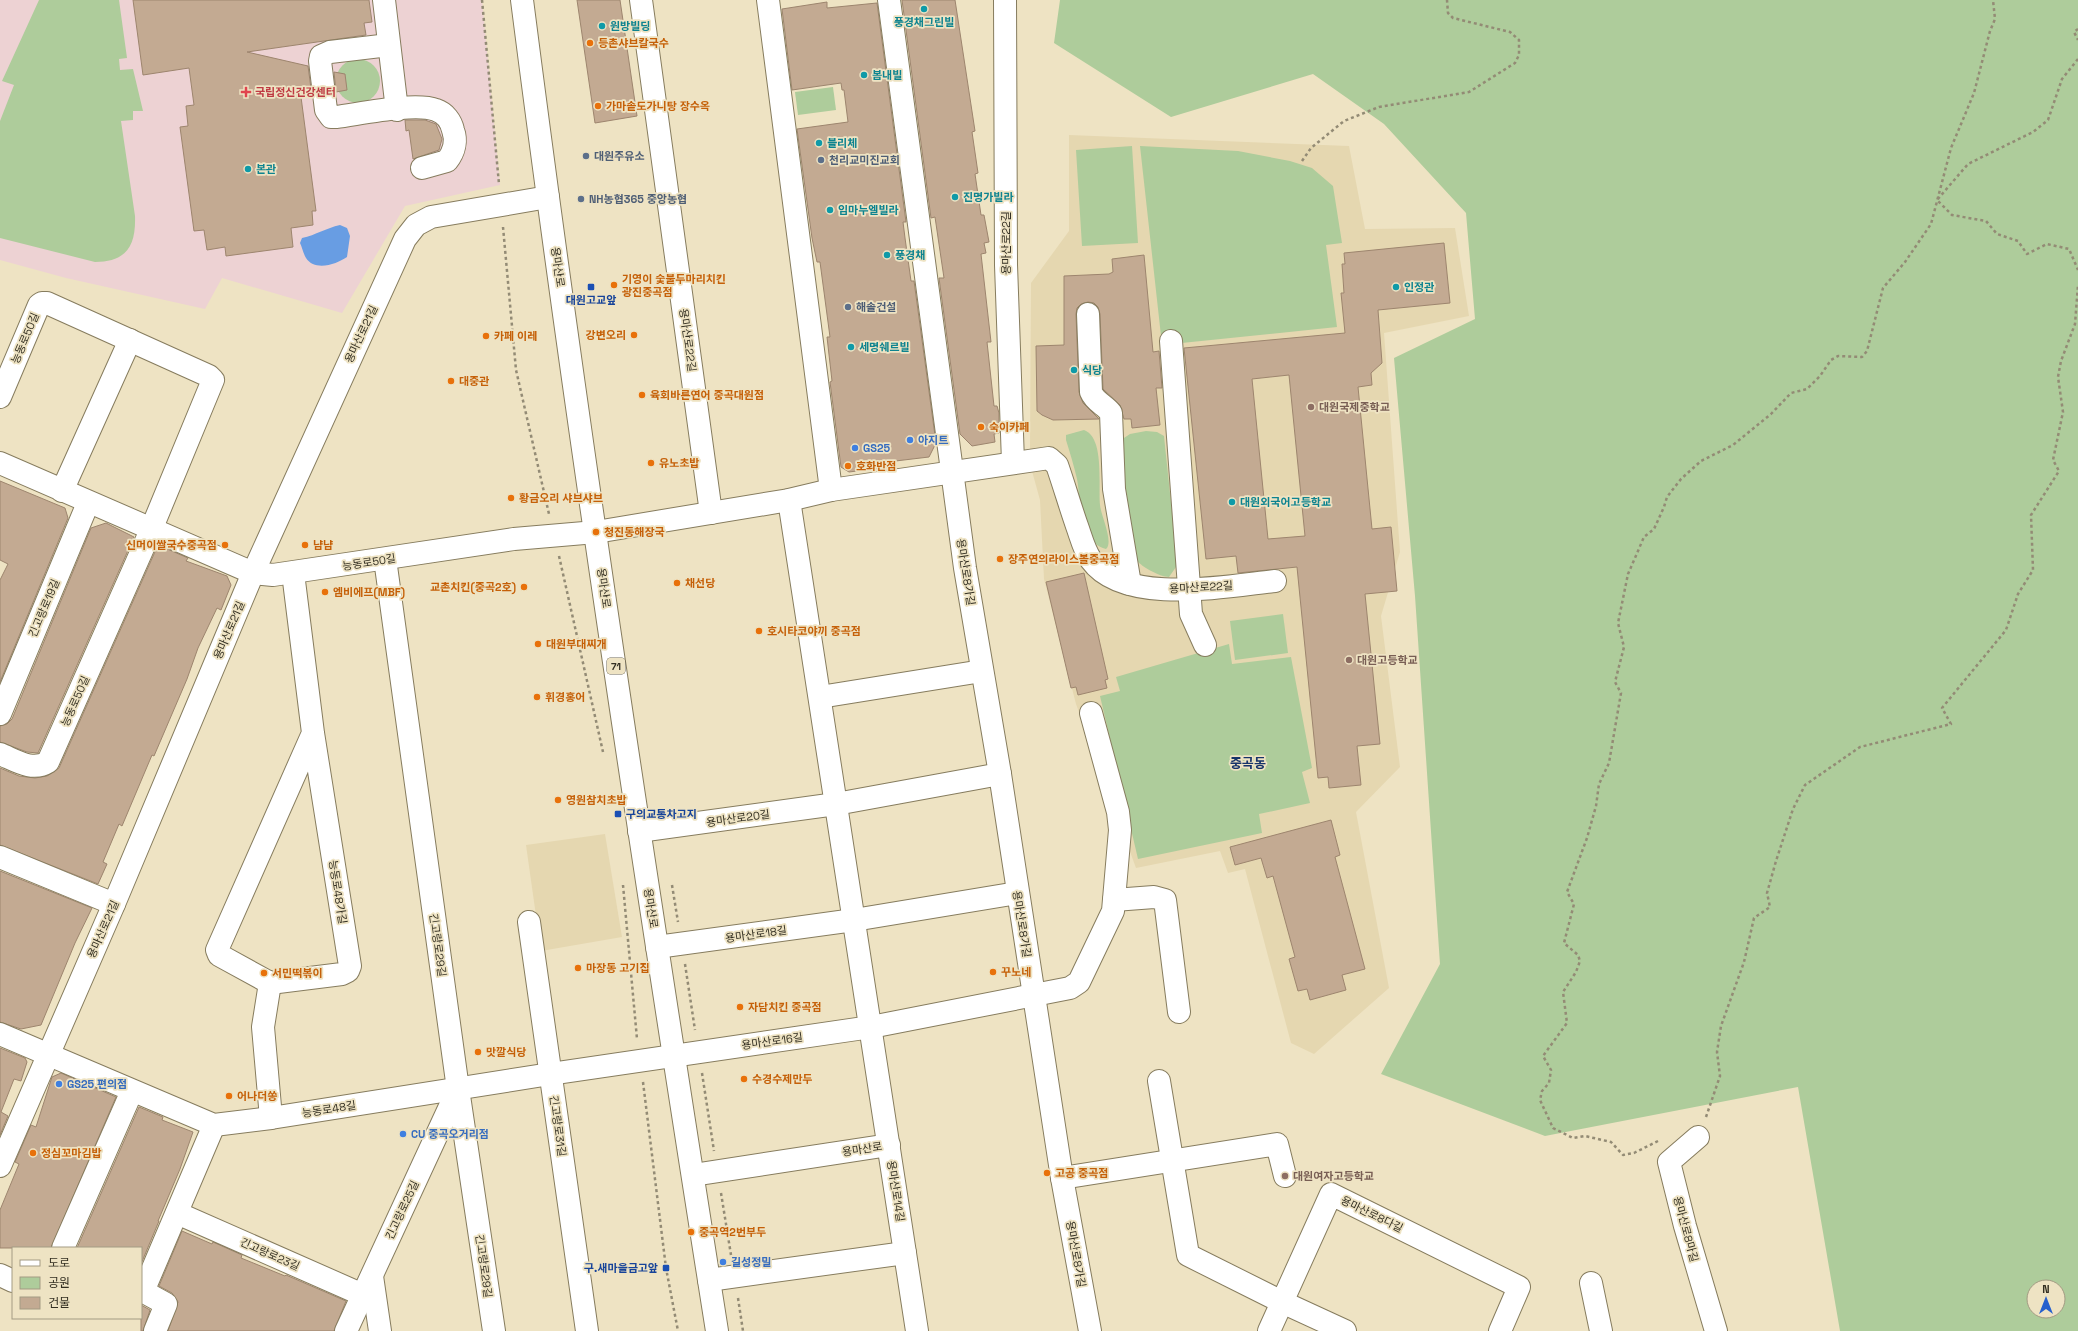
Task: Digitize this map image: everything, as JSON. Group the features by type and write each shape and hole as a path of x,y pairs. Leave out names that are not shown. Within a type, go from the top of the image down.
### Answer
{"street":[{"path":"384,0 397,110"},
{"name":"용마산로","path":"522,0 548,196 639,831 717,1331"},
{"name":"용마산로22길","path":"641,0 712,513"},
{"path":"768,0 831,490"},
{"path":"889,0 951,473"},
{"name":"용마산로22길","path":"1005,0 1006,273 1013,462"},
{"path":"389,45 324,53 320,60 326,110 331,117 423,107 436,110 444,115 450,122 456,139 451,156 447,161 441,164 422,168"},
{"name":"용마산로21길","path":"0,1166 47,1054 114,904 253,573 343,373 410,230 423,220 431,217 548,196"},
{"name":"능동로50길","path":"0,397 39,305 42,302 209,376 213,380 151,530 48,762 43,765 33,767 0,754"},
{"path":"1088,314 1091,392 1094,399 1106,406 1111,413 1112,464 1115,500 1130,584"},
{"path":"62,491 130,340"},
{"path":"1171,341 1193,620 1205,645"},
{"name":"용마산로22길","path":"596,532 789,500 831,490 1045,458 1052,459 1055,462 1086,551 1098,567 1114,578 1130,584 1157,588 1190,589 1275,581"},
{"name":"능동로50길","path":"1,465 253,573 273,575 293,573 514,539 596,532"},
{"name":"용마산로8가길","path":"951,473 982,671 1000,774 1062,1178 1090,1331"},
{"path":"789,500 870,1027"},
{"name":"긴고랑로19길","path":"0,714 88,503"},
{"name":"긴고랑로29길","path":"385,559 458,1089 494,1331"},
{"name":"능동로48가길","path":"270,983 342,974 350,969 313,733 293,573"},
{"path":"820,697 982,671"},
{"name":"용마산로16길","path":"674,1055 870,1027 1034,996 1070,988 1077,984 1109,923 1113,911 1120,821 1091,713"},
{"path":"271,1118 262,1027 270,983 222,956 217,950 313,733"},
{"name":"용마산로20길","path":"639,831 836,804 1000,774"},
{"path":"0,857 114,904"},
{"name":"용마산로18길","path":"657,947 854,920 1017,892"},
{"path":"1114,900 1154,897 1164,900 1179,1012"},
{"name":"긴고랑로31길","path":"530,922 587,1331"},
{"name":"용마산로14길","path":"870,1027 917,1331"},
{"path":"0,1034 214,1126 145,1290 148,1295 166,1304 155,1331"},
{"name":"능동로48길","path":"214,1126 674,1055"},
{"path":"1159,1082 1188,1255 1282,1302 1345,1331"},
{"name":"긴고랑로25길","path":"346,1331 458,1089"},
{"path":"63,1247 132,1091"},
{"name":"용마산로8마길","path":"1698,1137 1670,1162 1685,1226 1716,1331"},
{"path":"1062,1178 1277,1144 1284,1176"},
{"name":"용마산로","path":"693,1174 889,1145"},
{"name":"용마산로8다길","path":"1269,1331 1331,1194 1519,1287 1500,1331"},
{"name":"긴고랑로23길","path":"177,1213 367,1285"},
{"path":"709,1280 905,1253"},
{"path":"0,1275 12,1280"},
{"path":"1591,1283 1601,1331"},
{"path":"367,1285 380,1331"}],"path":[{"path":"482,0 516,370 605,760"},
{"path":"1302,161 1312,148 1344,122 1379,107 1469,92 1515,63 1519,55 1519,40 1510,32 1453,18 1448,13 1447,0"},
{"path":"1665,1138 1634,1153 1623,1155 1611,1142 1585,1136 1573,1138 1553,1128 1540,1100 1542,1091 1550,1083 1551,1070 1543,1056 1567,1023 1563,992 1576,972 1580,961 1578,955 1564,943 1574,904 1567,892 1587,838 1596,806 1599,784 1609,763 1621,693 1615,682 1624,647 1618,623 1628,574 1644,537 1654,529 1667,497 1681,479 1701,461 1733,445 1751,431 1771,414 1791,393 1807,389 1820,376 1831,360 1838,356 1862,357 1867,351 1883,288 1905,262 1931,224 1950,148 1974,93 1990,31 1995,19 1993,0"},
{"path":"2078,30 2074,32 2078,40"},
{"path":"1937,200 1968,164 2033,132 2048,120 2062,79 2078,59"},
{"path":"1937,200 1952,214 1986,221 1997,234 2018,241 2028,254 2047,244 2069,249 2078,270"},
{"path":"1698,1137 1720,1076 1717,1052 1721,1026 1744,962 1754,918 1770,907 1767,893 1774,867 1794,809 1805,785 1860,747 1951,724 1942,708 2006,630 2018,594 2033,570 2031,515 2059,471 2053,460 2063,412 2058,377 2061,361 2075,324 2078,285"},
{"path":"623,878 634,1012 666,1268 678,1331"},
{"path":"671,882 743,1331"}],"shaded area":[{"name":"국립정신건강센터","path":"0,0 482,0 500,185 405,206 342,313 222,278 205,309 66,278 0,260"},
{"path":"1069,135 1349,146 1365,229 1455,228 1469,316 1384,333 1400,552 1381,616 1400,767 1356,812 1389,988 1314,1054 1291,1043 1245,869 1228,873 1220,851 1136,868 1076,704 1044,579 1040,500 1032,471 1030,448 1031,283 1069,231"},
{"path":"605,834 622,937 541,951 526,845"}],"green space":[{"path":"39,0 119,0 127,58 119,59 120,70 133,69 143,111 133,111 133,120 121,121 135,216 135,226 134,235 127,250 115,259 95,262 0,238 0,121 14,85 2,81"},
{"path":"1060,0 2078,0 2078,1331 1840,1331 1798,1087 1545,1136 1381,1074 1440,964 1415,596 1394,358 1475,319 1466,213 1384,124 1313,74 1171,117 1054,43"},
{"path":"362,59 367,60 374,65 379,72 379,90 374,97 367,102 354,103 349,102 342,97 337,90 336,77 337,72 342,65 349,60"},
{"path":"833,87 836,110 798,115 795,92"},
{"path":"1132,146 1138,243 1082,246 1076,150"},
{"path":"1140,146 1238,151 1290,161 1312,168 1333,186 1342,243 1326,245 1337,327 1162,345"},
{"path":"1084,430 1091,434 1098,452 1100,505 1109,541 1106,549 1097,545 1086,530 1081,509 1077,479 1066,440 1066,435"},
{"path":"1146,431 1157,432 1164,436 1177,560 1176,567 1169,577 1165,577 1150,570 1137,561 1124,512 1121,440 1130,434"},
{"path":"1283,614 1288,653 1235,660 1230,621"},
{"path":"1229,644 1232,664 1291,657 1312,768 1302,772 1310,803 1259,814 1262,833 1138,859 1100,696 1120,691 1116,677"}],"water":[{"path":"340,225 347,228 350,236 347,257 332,264 320,266 310,262 306,258 300,243 302,238"}],"building":[{"name":"본관","path":"133,0 369,0 372,22 364,23 366,35 247,52 308,66 312,96 301,97 316,211 312,211 313,225 291,228 293,247 226,256 225,247 207,250 204,230 194,231 180,127 188,126 186,106 194,105 189,68 143,75"},
{"path":"577,0 620,0 637,116 595,123"},
{"path":"902,0 955,0 975,131 972,132 978,173 975,174 981,215 984,215 989,242 984,243 986,253 981,254 991,342 987,342 994,406 997,406 999,413 999,433 994,434 995,442 972,446 960,434 939,278 944,278 935,217 931,218"},
{"path":"827,2 827,8 877,3 906,222 903,222 905,238 911,281 914,281 936,443 929,457 887,462 888,467 849,472 841,467 830,382 832,381 827,337 830,337 820,262 817,262 812,238 797,129 848,122 844,90 842,90 841,83 792,90 782,9"},
{"path":"334,72 345,74 347,90 336,92"},
{"path":"405,120 425,120 436,124 442,139 439,150 413,159 409,130 406,131"},
{"path":"1444,243 1450,303 1378,310 1382,363 1371,373 1372,385 1358,387 1372,529 1391,527 1397,591 1365,594 1380,744 1357,746 1361,785 1329,788 1328,777 1318,778 1297,567 1238,573 1236,556 1206,559 1184,348 1345,333 1341,293 1344,293 1342,264 1345,264 1344,253","holes":["1289,375 1305,536 1268,539 1252,379"]},
{"path":"1144,255 1153,352 1159,351 1162,388 1156,388 1160,425 1132,428 1131,419 1124,419 1120,405 1103,389 1100,314 1098,307 1094,303 1088,302 1081,304 1077,308 1076,314 1079,392 1083,403 1099,419 1053,420 1042,415 1037,411 1036,346 1064,345 1064,276 1109,274 1113,272 1112,259"},
{"path":"0,481 65,508 68,518 0,682 0,580 8,564 0,560"},
{"path":"106,523 134,537 38,753 27,752 0,742 0,726 7,724 12,719 91,528"},
{"path":"158,545 188,558 186,561 227,576 231,585 221,610 217,608 198,648 187,679 154,756 152,755 122,826 119,824 103,862 107,864 98,884 0,845 0,768 19,776 35,778 47,776 59,768"},
{"path":"1084,573 1108,679 1105,680 1107,688 1078,695 1076,687 1071,688 1046,582"},
{"path":"1331,820 1340,855 1335,857 1365,969 1342,975 1346,990 1310,1000 1307,989 1298,991 1289,959 1295,957 1273,876 1267,878 1261,858 1235,865 1230,847"},
{"path":"0,871 92,908 75,943 41,1025 21,1029 0,1022"},
{"path":"0,1048 25,1058 27,1062 21,1081 14,1079 1,1112 8,1116 0,1135"},
{"path":"61,1073 116,1097 51,1247 0,1248 0,1210 19,1164 15,1162 31,1125 36,1127 52,1077"},
{"path":"139,1107 163,1117 162,1120 193,1132 180,1169 142,1262 142,1247 77,1247"},
{"path":"182,1231 212,1244 213,1242 242,1255 241,1258 285,1276 286,1275 346,1301 334,1331 168,1331 178,1302 172,1293 159,1286"},
{"path":"142,1306 150,1310 143,1331 141,1331"}],"place":[{"name":"풍경채그린빌","path":"924,9"},
{"name":"원방빌딩","path":"602,26"},
{"name":"등촌샤브칼국수","path":"590,43"},
{"name":"봄내빌","path":"864,75"},
{"name":"국립정신건강센터","path":"246,92"},
{"name":"가마솥도가니탕 장수옥","path":"598,106"},
{"name":"블리체","path":"819,143"},
{"name":"대원주유소","path":"586,156"},
{"name":"천리교미진교회","path":"821,160"},
{"name":"본관","path":"248,169"},
{"name":"진명가빌라","path":"955,197"},
{"name":"NH농협365 중앙농협","path":"581,199"},
{"name":"임마누엘빌라","path":"830,210"},
{"name":"풍경채","path":"887,255"},
{"name":"기영이 숯불두마리치킨 광진중곡점","path":"614,285"},
{"name":"대원고교앞","path":"591,287"},
{"name":"인정관","path":"1396,287"},
{"name":"해솔건설","path":"848,307"},
{"name":"강변오리","path":"634,335"},
{"name":"카페 이레","path":"486,336"},
{"name":"세명쉐르빌","path":"851,347"},
{"name":"식당","path":"1074,370"},
{"name":"대중관","path":"451,381"},
{"name":"육회바른연어 중곡대원점","path":"642,395"},
{"name":"대원국제중학교","path":"1311,407"},
{"name":"숙이카페","path":"981,427"},
{"name":"아지트","path":"910,440"},
{"name":"GS25","path":"855,448"},
{"name":"유노초밥","path":"651,463"},
{"name":"호화반점","path":"848,466"},
{"name":"황금오리 샤브샤브","path":"511,498"},
{"name":"대원외국어고등학교","path":"1232,502"},
{"name":"청진동해장국","path":"596,532"},
{"name":"신머이쌀국수중곡점","path":"225,545"},
{"name":"냠냠","path":"305,545"},
{"name":"장주연의라이스볼중곡점","path":"1000,559"},
{"name":"채선당","path":"677,583"},
{"name":"교촌치킨(중곡2호)","path":"524,587"},
{"name":"엠비에프(MBF)","path":"325,592"},
{"name":"호시타코야끼 중곡점","path":"759,631"},
{"name":"대원부대찌개","path":"538,644"},
{"name":"대원고등학교","path":"1349,660"},
{"name":"휘경홍어","path":"537,697"},
{"name":"영원참치초밥","path":"558,800"},
{"name":"구의교통차고지","path":"618,814"},
{"name":"마장동 고기집","path":"578,968"},
{"name":"꾸노네","path":"993,972"},
{"name":"서민떡볶이","path":"264,973"},
{"name":"자담치킨 중곡점","path":"740,1007"},
{"name":"맛깔식당","path":"478,1052"},
{"name":"수경수제만두","path":"744,1079"},
{"name":"GS25 편의점","path":"59,1084"},
{"name":"어나더쏭","path":"229,1096"},
{"name":"CU 중곡오거리점","path":"403,1134"},
{"name":"정심꼬마김밥","path":"33,1153"},
{"name":"고공 중곡점","path":"1047,1173"},
{"name":"대원여자고등학교","path":"1285,1176"},
{"name":"중곡역2번부두","path":"691,1232"},
{"name":"길성정밀","path":"723,1262"},
{"name":"구.새마을금고앞","path":"666,1268"}],"district":[{"name":"중곡동","path":"1248,763"}]}
